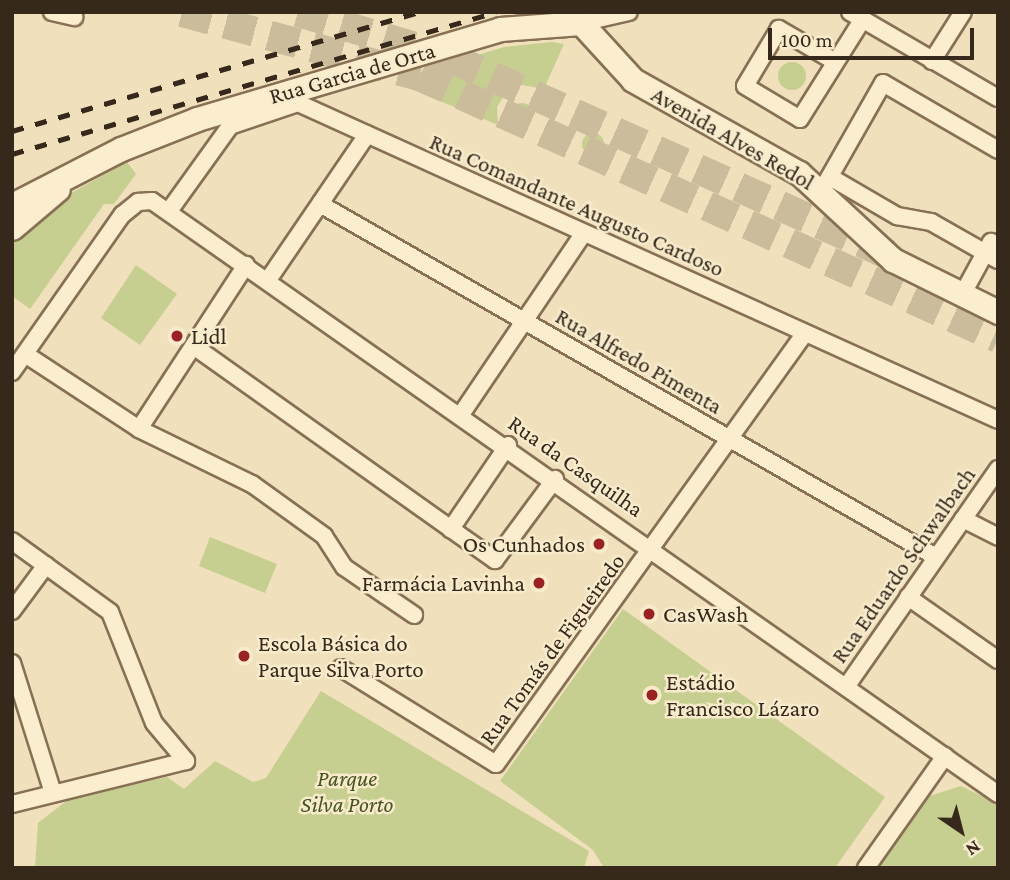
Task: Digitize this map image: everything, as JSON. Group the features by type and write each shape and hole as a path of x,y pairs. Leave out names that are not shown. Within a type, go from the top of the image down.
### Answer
{"street":[{"path":"932,61 963,12"},
{"path":"54,13 74,17"},
{"path":"601,42 627,13"},
{"name":"Rua Garcia de Orta","path":"12,205 83,168 197,119 500,29 581,23 627,13"},
{"path":"834,61 779,29 745,86 800,119 834,61 856,16 998,98"},
{"name":"Avenida Alves Redol","path":"581,23 633,80 826,184 893,260 961,297 998,312"},
{"path":"961,297 991,252 937,225 897,216 826,184 883,83 998,150"},
{"name":"Rua Comandante Augusto Cardoso","path":"169,211 230,126 298,103 998,420"},
{"path":"268,280 367,135"},
{"name":"Rua Garcia de Orta","path":"12,228 83,168"},
{"name":"Rua da Casquilha","path":"25,354 122,215 142,200 169,211 508,445 998,794"},
{"name":"Rua Alfredo Pimenta","path":"320,204 936,558"},
{"path":"461,413 526,322 584,233"},
{"path":"139,429 246,265"},
{"path":"653,548 805,333"},
{"path":"195,347 495,560 555,479"},
{"path":"12,372 25,354 139,429 252,484 324,536 344,566 414,615"},
{"path":"451,529 508,445"},
{"name":"Rua Eduardo Schwalbach","path":"846,687 998,469"},
{"path":"963,519 998,537"},
{"path":"12,541 110,612 154,723 186,761 12,804"},
{"name":"Rua Tomás de Figueiredo","path":"341,668 496,764 653,548"},
{"path":"12,611 46,565"},
{"path":"908,597 998,660"},
{"path":"12,663 53,793"},
{"path":"866,868 944,757"}],"green space":[{"path":"552,42 564,44 544,89 522,85 507,91 497,107 498,125 401,85 401,78 504,47"},
{"path":"792,62 802,66 806,76 802,86 792,90 782,86 778,76 782,66"},
{"path":"547,100 553,100 558,108 556,114 547,116 542,111 542,105"},
{"path":"522,103 530,106 533,114 530,122 522,125 514,122 511,114 514,106"},
{"path":"554,121 561,124 564,131 561,138 554,141 547,138 544,131 547,124"},
{"path":"593,133 601,136 604,144 601,152 593,155 585,152 582,144 585,136"},
{"path":"127,162 136,174 114,204 104,204 30,309 12,296 12,241 64,197"},
{"path":"136,265 177,294 140,345 101,318"},
{"path":"210,537 277,564 265,593 199,566"},
{"name":"Estádio Francisco Lázaro","path":"623,609 885,797 835,868 604,868 593,850 500,781"},
{"name":"Parque Silva Porto","path":"321,691 589,851 584,868 35,868 38,823 69,799 167,777 184,789 215,761 253,782 266,778"},
{"path":"961,786 998,804 998,868 872,868 923,798"}],"tunnel":[{"path":"182,12 420,76 998,338"},
{"path":"298,12 451,58 892,256"}],"railway":[{"path":"12,131 418,12"},
{"path":"12,154 496,12"}],"place":[{"name":"Lidl","path":"177,336"},
{"name":"Os Cunhados","path":"599,544"},
{"name":"Farmácia Lavinha","path":"539,583"},
{"name":"CasWash","path":"649,614"},
{"name":"Escola Básica do Parque Silva Porto","path":"244,656"},
{"name":"Estádio Francisco Lázaro","path":"652,695"}]}
